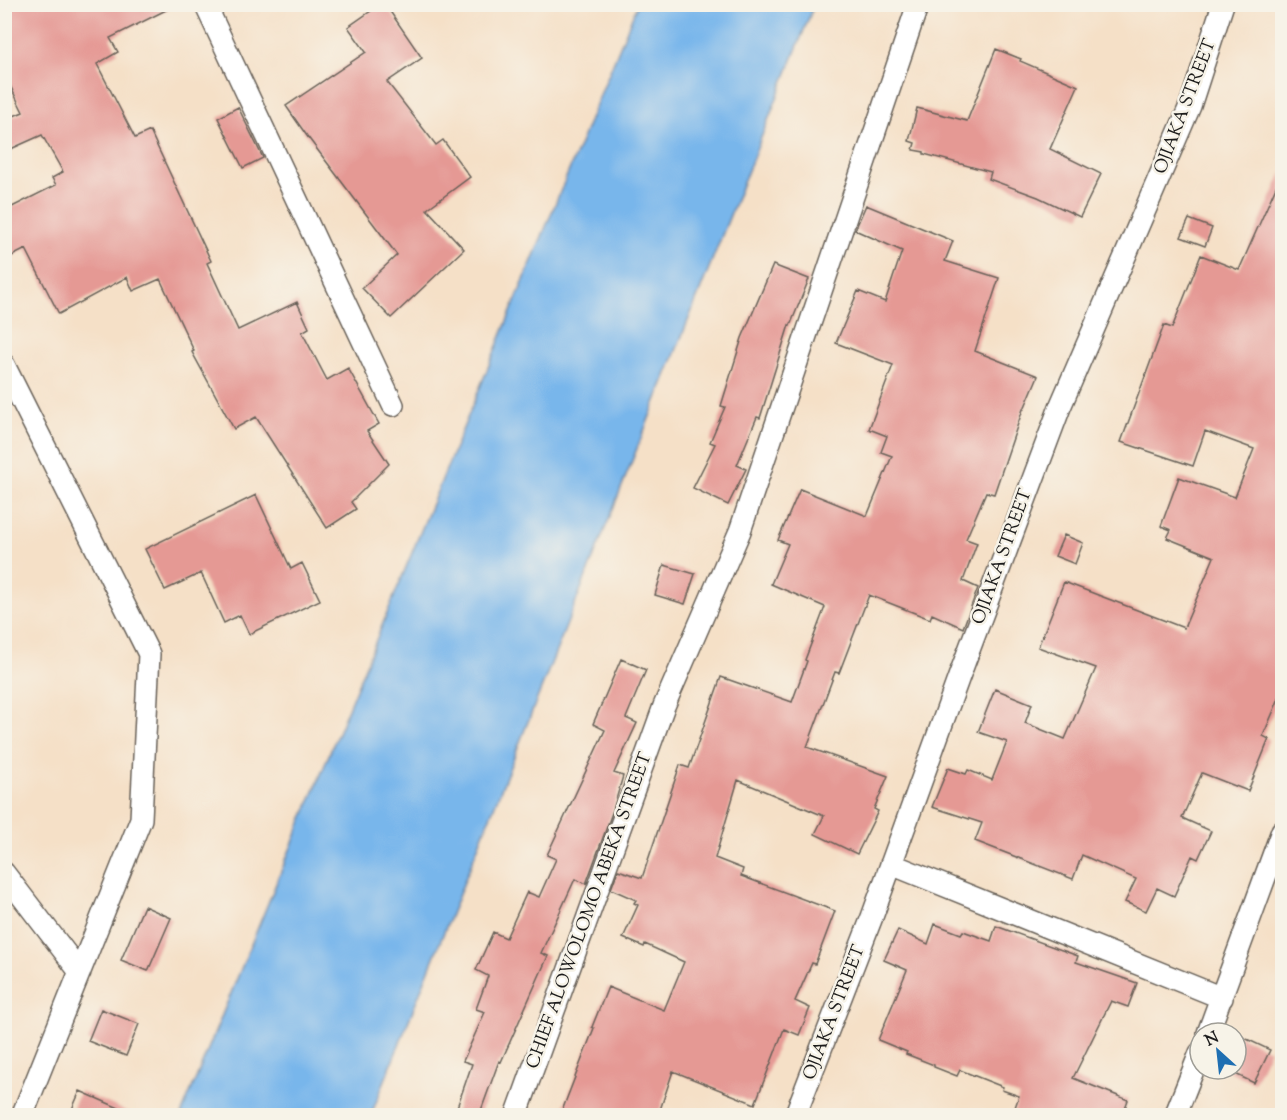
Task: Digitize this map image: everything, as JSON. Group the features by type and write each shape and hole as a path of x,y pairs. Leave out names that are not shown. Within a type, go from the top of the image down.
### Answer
{"street":[{"path":"205,4 393,405"},
{"name":"CHIEF ALOWOLOMO ABEKA STREET","path":"516,1116 664,706 740,531 918,4"},
{"name":"OJIAKA STREET","path":"795,1116 873,917 964,663 1060,407 1190,106 1223,4"},
{"path":"4,365 149,654 141,819 22,1116"},
{"path":"1213,1021 1282,831"},
{"path":"891,864 1222,998"},
{"path":"4,873 80,972"},
{"path":"1175,1116 1189,1081"}],"water":[{"path":"637,5 814,5 371,1115 181,1115"}],"building":[{"path":"4,4 178,4 110,38 118,52 97,64 135,138 150,131 211,261 207,263 238,330 297,302 309,328 302,332 327,380 348,368 379,424 367,431 389,464 351,502 356,509 327,528 256,417 234,429 192,352 194,351 160,279 133,291 127,277 59,314 26,249 4,260 4,211 56,185 52,178 63,172 42,135 4,152 4,120 23,112 4,73"},
{"path":"381,4 385,4 422,58 387,82 436,145 443,140 470,177 427,209 464,249 391,318 362,288 397,255 286,106 366,52 348,27"},
{"path":"996,49 1078,86 1050,149 1101,174 1080,217 1038,197 989,179 991,172 913,150 915,143 909,141 917,108 967,121"},
{"path":"238,107 263,158 243,168 218,118"},
{"path":"1282,173 1282,691 1263,736 1269,739 1248,791 1202,773 1182,818 1211,831 1198,859 1192,856 1174,896 1157,888 1146,911 1125,902 1136,879 1082,855 1073,879 975,841 982,823 932,807 948,768 966,774 968,770 992,780 1007,742 978,732 995,689 1032,704 1025,723 1065,739 1096,668 1038,647 1064,582 1184,628 1214,557 1167,538 1171,530 1161,526 1179,477 1235,497 1254,449 1205,431 1193,466 1121,442 1164,325 1172,328 1201,255 1239,270"},
{"path":"866,205 953,241 945,261 999,278 975,351 1038,376 1023,409 994,494 986,492 966,539 977,543 963,581 978,588 963,628 932,614 930,619 869,595 839,673 835,672 807,747 888,776 874,809 878,811 857,854 815,834 824,816 738,780 715,858 743,869 741,876 835,911 815,964 812,963 795,1001 810,1008 799,1035 784,1029 755,1104 673,1071 658,1116 560,1116 608,987 664,1010 684,962 645,944 644,947 623,938 638,905 634,903 636,900 611,889 618,870 642,878 680,765 689,768 721,677 792,702 825,607 771,584 788,544 778,540 800,489 867,516 892,456 881,452 887,436 869,429 893,365 836,343 858,291 885,302 902,251 855,230"},
{"path":"1189,219 1212,228 1205,246 1181,237"},
{"path":"773,265 809,279 789,325 760,418 757,417 737,465 746,469 728,505 693,488 715,444 710,442 725,407 721,406 742,338"},
{"path":"256,495 291,569 302,563 320,600 249,634 240,615 224,623 201,573 165,590 145,549"},
{"path":"1064,535 1083,543 1075,564 1055,556"},
{"path":"664,565 695,574 685,604 655,595"},
{"path":"621,659 646,670 626,718 637,723 614,773 623,776 586,884 575,879 541,953 548,956 501,1062 499,1061 479,1116 454,1116 472,1064 463,1061 485,1012 476,1009 488,976 476,970 493,932 506,938 527,892 539,897 556,859 547,855 605,730 593,724"},
{"path":"144,906 171,918 148,971 121,960"},
{"path":"935,924 961,934 963,931 991,941 996,926 1078,956 1076,962 1137,983 1128,1007 1111,1001 1073,1078 1128,1100 1122,1116 1012,1116 1019,1096 960,1070 957,1076 934,1067 934,1065 878,1040 907,970 884,960 898,930 928,944"},
{"path":"101,1009 139,1024 126,1056 88,1041"},
{"path":"1248,1040 1270,1050 1254,1083 1248,1080"},
{"path":"80,1091 137,1116 69,1116"}]}
